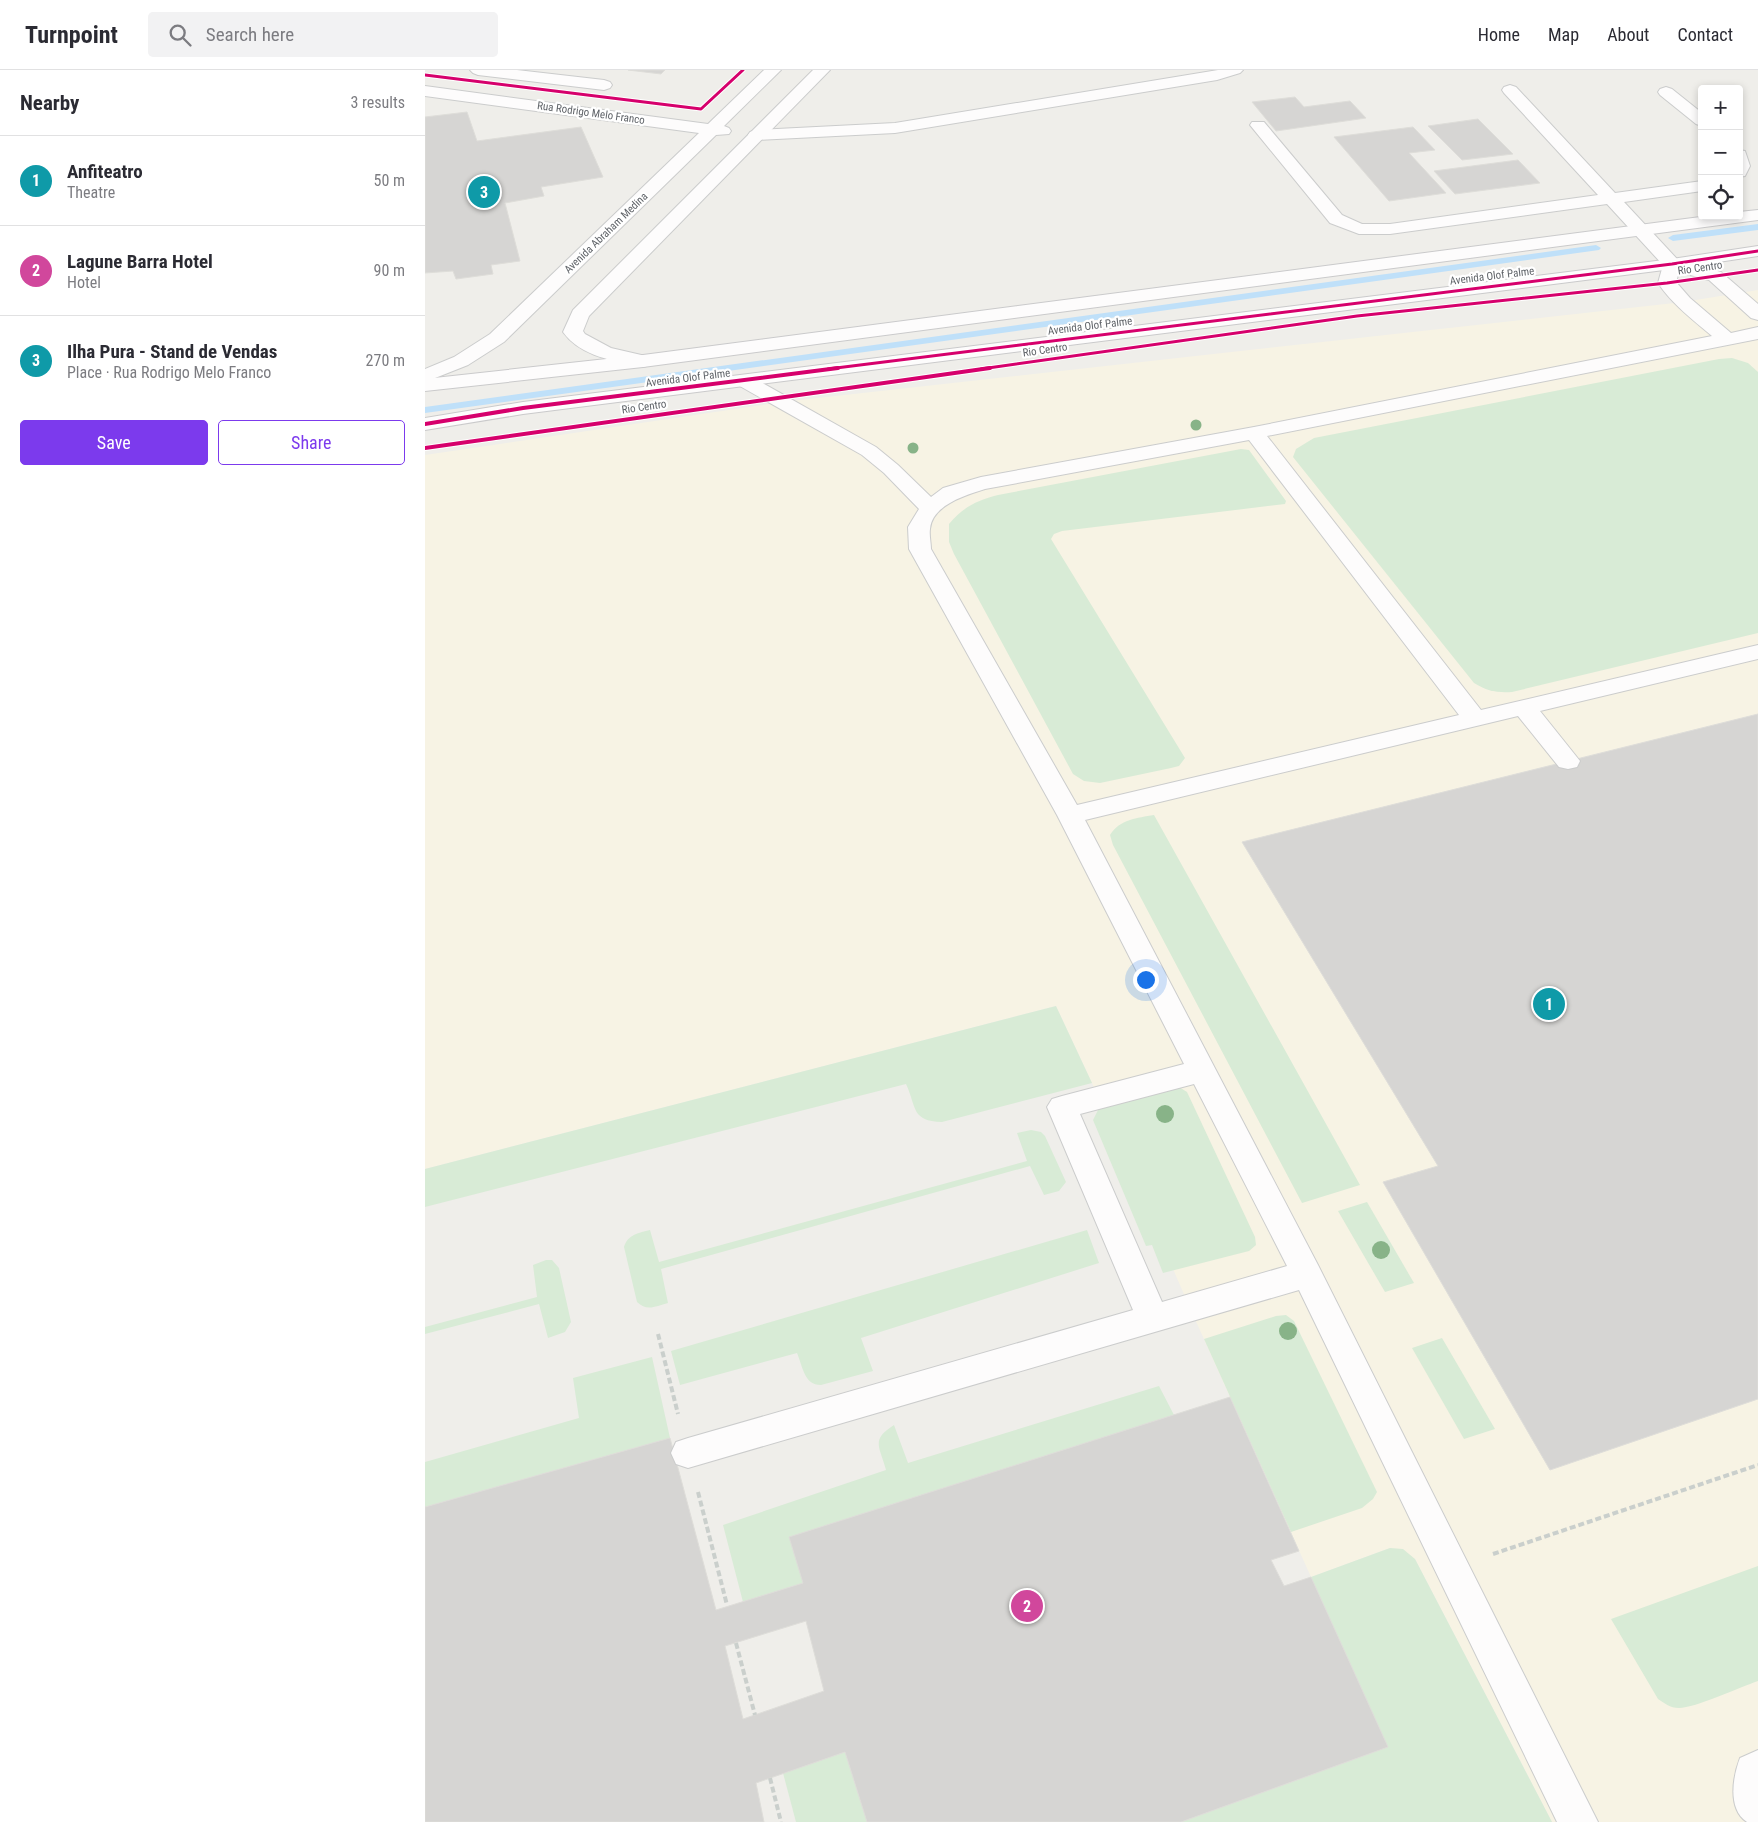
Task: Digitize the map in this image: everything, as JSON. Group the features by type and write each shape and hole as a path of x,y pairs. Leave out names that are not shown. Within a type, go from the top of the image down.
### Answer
{"street":[{"path":"479,70 604,85"},
{"name":"Avenida Abraham Medina","path":"425,376 461,362 497,338 773,70"},
{"path":"643,361 616,355 585,344 577,339 573,332 580,314 822,70"},
{"name":"Rua Rodrigo Melo Franco","path":"425,91 756,135 895,128 1217,75 1235,70"},
{"path":"1510,90 1672,264 1715,276 1758,314"},
{"path":"1665,92 1698,118"},
{"path":"1258,125 1336,219 1359,229 1390,229 1698,187"},
{"name":"Avenida Olof Palme","path":"425,385 643,361 1758,215"},
{"name":"Avenida Olof Palme","path":"425,424 523,408 1672,264 1758,251"},
{"path":"1672,264 1667,283 1683,302 1747,339"},
{"path":"1578,1822 1307,1274 1070,815 920,549 919,527 930,508 951,493 981,483 1747,339"},
{"path":"745,381 869,451 891,469 930,508"},
{"path":"1254,433 1475,719"},
{"path":"1070,815 1758,652"},
{"path":"1524,708 1568,761"},
{"path":"1153,1318 1062,1107 1201,1071"},
{"path":"689,1453 1307,1274"},
{"path":"1758,1769 1755,1772 1753,1799 1758,1807"}],"path":[{"path":"1452,1567 1758,1465"},
{"path":"736,1643 755,1715"},
{"path":"770,1778 781,1822"}],"shaded area":[{"path":"1758,290 1758,1822 1552,1822 1415,1559 1390,1548 1311,1577 1056,1006 425,1169 425,455 782,402 1683,302"}],"green space":[{"path":"1732,358 1748,363 1758,372 1758,633 1512,692 1492,691 1474,683 1293,457 1296,449 1314,438"},
{"path":"1241,449 1249,450 1286,501 1285,504 1062,531 1054,534 1051,539 1185,758 1179,766 1171,768 1100,783 1084,781 1073,774 954,554 949,542 949,524 971,505 998,495"},
{"path":"1154,815 1360,1185 1302,1203 1113,845 1110,835 1124,822"},
{"path":"1056,1006 1092,1083 942,1122 932,1121 920,1116 906,1084 425,1207 425,1169"},
{"path":"1179,1087 1187,1092 1255,1237 1256,1245 1249,1251 1163,1273 1152,1245 1146,1246 1093,1120 1098,1110 1103,1107"},
{"path":"1031,1130 1041,1132 1045,1136 1066,1182 1059,1191 1044,1195 1030,1166 661,1269 668,1303 648,1308 637,1302 624,1247 628,1239 634,1235 650,1230 659,1262 1027,1161 1017,1133"},
{"path":"1367,1202 1414,1283 1385,1292 1338,1211"},
{"path":"1087,1230 1099,1263 861,1338 873,1371 821,1385 815,1384 805,1374 797,1353 680,1385 671,1351"},
{"path":"546,1260 552,1260 559,1268 571,1322 565,1332 548,1338 539,1304 425,1334 425,1327 537,1297 533,1265"},
{"path":"1286,1315 1294,1321 1377,1492 1373,1499 1362,1508 1291,1532 1204,1339 1276,1316"},
{"path":"1442,1338 1495,1429 1464,1439 1412,1348"},
{"path":"652,1357 670,1438 425,1507 425,1462 579,1418 573,1378"},
{"path":"1159,1386 1174,1415 790,1537 803,1583 743,1602 723,1525 886,1470 879,1440 894,1425 908,1463"},
{"path":"1390,1548 1403,1549 1415,1559 1552,1822 1181,1822 1388,1747 1311,1577"},
{"path":"1758,1566 1758,1681 1686,1707 1673,1707 1658,1699 1611,1619"},
{"path":"845,1752 867,1822 796,1822 783,1773"}],"building":[{"path":"628,70 665,70 661,74"},
{"path":"1295,97 1304,107 1350,101 1366,118 1276,131 1252,102"},
{"path":"467,112 477,141 581,127 603,177 541,187 544,196 505,203 520,261 491,265 493,274 456,279 453,271 425,273 425,117"},
{"path":"1478,119 1513,154 1462,160 1428,126"},
{"path":"1413,127 1435,150 1409,153 1446,193 1389,201 1334,137"},
{"path":"1518,160 1540,183 1455,194 1434,171"},
{"path":"1758,714 1758,1399 1550,1470 1383,1182 1438,1166 1242,842"},
{"path":"1230,1397 1299,1551 1271,1560 1284,1586 1311,1577 1388,1747 1181,1822 867,1822 845,1752 756,1783 764,1822 425,1822 425,1507 670,1438 716,1610 803,1583 789,1537","holes":["806,1621 824,1691 743,1719 725,1646"]}],"waterway":[{"path":"1673,238 1758,227"},
{"path":"425,410 1596,248"}],"cycle path":[{"path":"425,75 701,109 743,70"},
{"name":"Rio Centro","path":"425,424 523,408 1672,264 1758,251"},
{"name":"Rio Centro","path":"425,448 1357,316 1667,283 1758,270"}],"place":[{"name":"Ilha Pura - Stand de Vendas","path":"484,192"},
{"name":"Anfiteatro","path":"1549,1004"},
{"name":"Lagune Barra Hotel","path":"1027,1606"}]}
